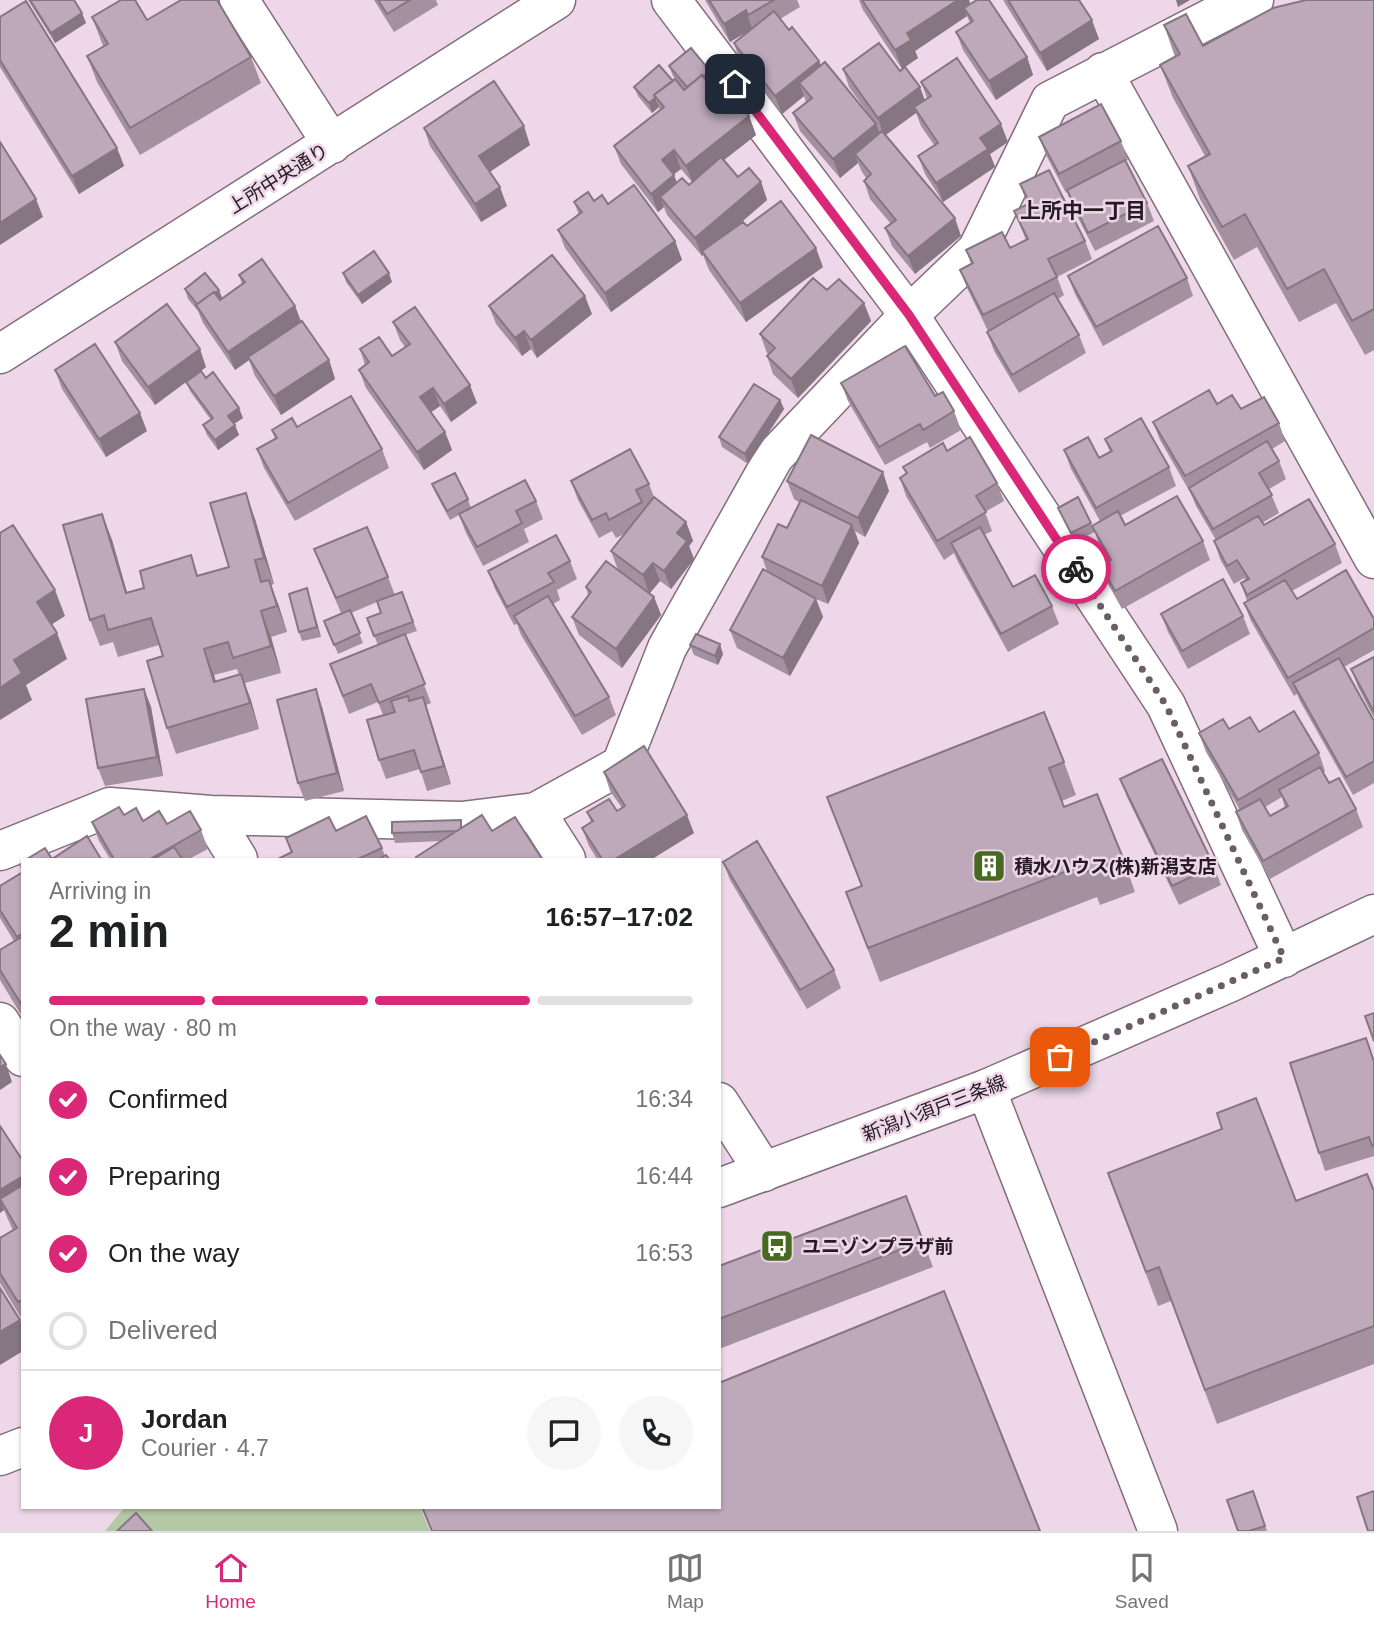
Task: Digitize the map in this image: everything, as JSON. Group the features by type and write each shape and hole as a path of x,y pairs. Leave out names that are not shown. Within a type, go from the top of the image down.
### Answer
{"street":[{"path":"239,0 332,144"},
{"name":"上所中央通り","path":"0,354 556,0"},
{"path":"671,0 909,315 1166,705 1284,958"},
{"path":"0,850 110,807 211,815 462,821 536,812 621,765 667,648 774,457 909,315 977,250 1050,102 1103,72 1242,2 1254,0"},
{"path":"1103,72 1374,559"},
{"path":"536,812 565,858"},
{"path":"211,815 237,858"},
{"name":"新潟小須戸三条線","path":"721,1187 986,1089 1284,958 1374,914"},
{"path":"0,1022 21,1055"},
{"path":"986,1089 1158,1531"},
{"path":"721,1104 764,1172"},
{"path":"0,1456 21,1448"}],"green space":[{"path":"123,1509 421,1509 430,1531 105,1531"}],"building":[{"path":"30,0 74,0 82,13 51,33"},
{"path":"121,0 135,0 147,20 181,0 217,0 251,57 130,128 87,56 108,44 92,17"},
{"path":"378,0 410,0 387,14"},
{"path":"709,0 774,0 748,15 746,10 724,24"},
{"path":"862,0 958,0 907,33 911,40 895,50"},
{"path":"977,0 989,0 1027,57 989,81 956,32 973,21 964,8"},
{"path":"1008,0 1079,0 1092,20 1040,53"},
{"path":"1306,0 1374,0 1374,309 1352,321 1324,269 1287,289 1245,214 1222,227 1188,166 1210,154 1160,65 1180,54 1164,25 1186,14 1203,46 1273,8"},
{"path":"26,1 117,148 72,176 0,60 0,17"},
{"path":"774,11 789,30 792,27 819,61 775,96 734,43"},
{"path":"879,43 900,71 905,67 920,87 878,118 843,69"},
{"path":"691,48 710,71 687,87 669,66"},
{"path":"957,58 1001,124 980,138 988,149 936,183 918,156 938,143 914,107 931,96 921,82"},
{"path":"825,62 876,124 833,159 793,113 812,98 799,83"},
{"path":"659,65 673,81 654,95 655,98 649,103 634,87"},
{"path":"702,75 720,97 729,90 749,116 686,166 674,150 662,160 674,175 651,194 614,146 664,107 654,95 675,79 684,90"},
{"path":"494,81 524,126 479,156 500,187 475,204 424,128"},
{"path":"1101,104 1121,141 1059,174 1039,137"},
{"path":"882,131 955,218 908,256 885,228 896,220 864,181 871,174 855,154"},
{"path":"0,142 36,199 0,223"},
{"path":"721,157 738,177 749,168 761,182 695,238 660,197 682,178 689,185"},
{"path":"1125,160 1147,203 1088,233 1067,190"},
{"path":"1049,170 1085,241 1048,259 1057,277 983,315 960,270 973,263 966,250 1002,232 1010,248 1028,239 1014,211 1030,203 1020,184"},
{"path":"634,185 675,241 605,293 558,230 582,212 574,202 588,192 594,201 602,195 608,204"},
{"path":"781,201 816,248 740,303 702,251 743,222 747,226"},
{"path":"1158,226 1187,278 1096,327 1068,276"},
{"path":"374,251 389,273 358,295 343,273"},
{"path":"552,255 585,296 531,340 524,331 515,338 489,306"},
{"path":"262,259 295,306 228,352 196,305 214,292 220,300 245,282 239,275"},
{"path":"205,273 219,290 197,304 185,289"},
{"path":"813,278 827,290 839,279 864,303 791,379 767,356 775,348 760,334"},
{"path":"1054,293 1079,335 1012,375 987,332"},
{"path":"167,304 200,349 148,387 115,342"},
{"path":"415,307 470,385 444,404 433,388 420,397 445,432 417,452 359,370 369,362 360,349 379,337 392,356 410,344 393,322"},
{"path":"302,321 329,360 274,396 248,357"},
{"path":"95,344 140,413 99,439 55,370"},
{"path":"905,346 935,396 943,392 954,411 923,430 920,424 879,447 841,383"},
{"path":"201,371 206,378 213,372 239,408 228,416 235,425 215,440 203,425 213,418 186,382"},
{"path":"754,384 780,400 745,454 719,437"},
{"path":"1209,390 1217,404 1232,395 1241,409 1264,397 1279,423 1185,476 1153,422"},
{"path":"351,396 382,449 288,503 257,449 277,438 272,430 292,418 297,427"},
{"path":"1141,418 1169,467 1096,508 1064,450 1088,437 1099,458 1112,451 1105,439"},
{"path":"811,435 883,472 858,518 787,481"},
{"path":"970,437 997,483 976,496 986,512 937,541 900,478 907,473 903,467 943,443 947,451"},
{"path":"1267,441 1279,461 1259,473 1272,495 1213,529 1189,488"},
{"path":"630,449 649,484 636,490 642,502 609,520 606,513 592,520 571,481"},
{"path":"455,473 468,499 447,511 432,484"},
{"path":"525,480 536,501 516,511 522,523 477,547 459,514"},
{"path":"246,493 264,558 255,560 261,582 269,580 277,606 261,611 271,646 233,658 228,642 204,649 214,682 241,674 250,703 167,728 147,661 163,656 151,618 108,630 104,615 90,620 63,525 102,514 126,593 144,588 140,571 191,555 197,576 229,567 210,503"},
{"path":"1177,496 1203,541 1115,591 1101,566 1111,560 1092,526 1118,511 1125,525"},
{"path":"654,497 686,522 677,533 687,541 664,571 653,563 643,575 611,551"},
{"path":"1078,497 1091,523 1071,533 1058,508"},
{"path":"1309,499 1335,544 1247,595 1241,583 1249,579 1237,560 1227,566 1214,541 1258,516 1264,525"},
{"path":"801,500 852,525 822,586 762,557 778,524 787,528"},
{"path":"13,525 55,590 37,602 57,633 14,660 22,673 0,688 0,533"},
{"path":"367,527 388,577 336,598 314,549"},
{"path":"980,527 1013,587 1035,575 1052,606 1001,634 951,543"},
{"path":"556,535 570,561 548,573 554,582 507,607 488,571"},
{"path":"606,561 654,597 616,649 572,617 591,592 586,587"},
{"path":"763,569 816,599 783,658 730,630"},
{"path":"1346,570 1374,619 1374,628 1288,678 1244,603 1285,580 1297,599"},
{"path":"1223,579 1243,616 1182,651 1161,614"},
{"path":"307,588 317,627 299,632 289,594"},
{"path":"402,592 413,622 374,636 367,618 381,613 377,601"},
{"path":"548,596 609,697 575,716 514,616"},
{"path":"350,610 360,633 334,645 324,621"},
{"path":"405,634 425,684 379,703 371,684 343,696 330,664"},
{"path":"696,634 720,644 715,656 690,645"},
{"path":"1374,657 1374,712 1351,669"},
{"path":"1339,658 1374,721 1374,761 1346,777 1293,683"},
{"path":"144,689 157,757 98,768 86,699"},
{"path":"316,689 337,773 298,783 277,700"},
{"path":"408,696 409,701 423,697 444,766 421,772 414,750 379,760 367,720 395,712 391,701"},
{"path":"1294,711 1319,753 1238,800 1199,733 1223,719 1229,729 1250,717 1259,732"},
{"name":"積水ハウス(株)新潟支店","path":"1044,712 1064,762 1049,768 1064,807 1097,794 1123,858 1088,872 1085,864 868,948 846,892 862,886 827,797"},
{"path":"644,746 687,815 617,858 601,858 582,828 593,821 587,812 609,799 617,811 625,806 604,772"},
{"path":"1162,759 1214,866 1172,886 1120,779"},
{"path":"1320,767 1329,783 1339,778 1356,809 1263,861 1236,812 1260,799 1270,816 1288,806 1279,790"},
{"path":"119,807 124,815 136,808 143,821 159,811 167,824 190,811 201,830 152,858 113,858 92,822"},
{"path":"482,815 492,831 515,817 541,858 416,858"},
{"path":"366,816 382,848 360,858 280,858 292,852 286,838 329,817 336,831"},
{"path":"461,820 461,828 457,831 392,833 392,822"},
{"path":"87,836 100,858 54,858"},
{"path":"757,841 834,970 800,990 723,862"},
{"path":"174,847 181,858 156,858"},
{"path":"45,848 51,858 29,858"},
{"path":"21,873 21,934 17,937 0,910 0,886"},
{"path":"21,937 21,1004 0,970 0,950"},
{"path":"1374,1013 1374,1041 1365,1016"},
{"path":"1366,1038 1374,1062 1374,1145 1372,1146 1369,1137 1319,1153 1290,1063"},
{"path":"0,1055 6,1064 0,1067"},
{"path":"1256,1098 1296,1201 1367,1174 1374,1191 1374,1326 1205,1390 1159,1267 1146,1272 1108,1173 1222,1129 1217,1113"},
{"path":"0,1126 21,1158 21,1177 0,1190"},
{"path":"21,1186 21,1300 18,1302 0,1273 0,1238 17,1228 0,1199"},
{"path":"906,1196 923,1241 721,1318 721,1265"},
{"path":"0,1288 20,1320 0,1332"},
{"path":"944,1291 1040,1531 432,1531 423,1509 721,1509 721,1382"},
{"path":"1253,1491 1265,1526 1238,1531 1227,1500"},
{"path":"1374,1491 1374,1531 1368,1531 1357,1497"},
{"path":"136,1513 152,1531 117,1531"}],"way so far":[{"path":"1060,1057 1284,958 1166,705 1076,569"}],"place":[{"name":"積水ハウス(株)新潟支店","path":"989,866"},
{"name":"ユニゾンプラザ前","path":"777,1246"}],"district":[{"name":"上所中一丁目","path":"1083,211"}],"route":[{"path":"735,84 909,315 1076,569"}]}
